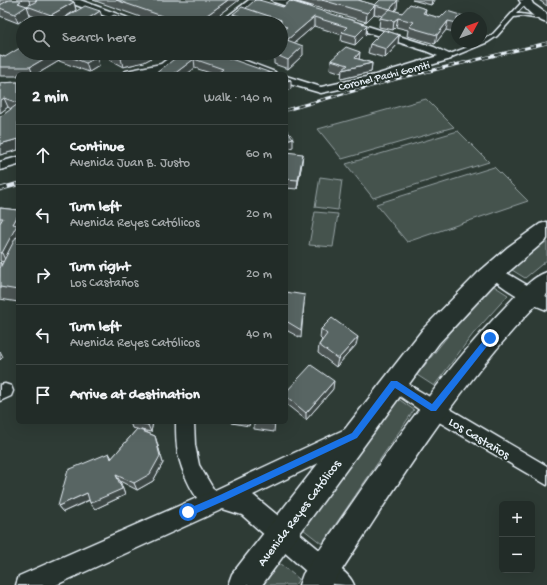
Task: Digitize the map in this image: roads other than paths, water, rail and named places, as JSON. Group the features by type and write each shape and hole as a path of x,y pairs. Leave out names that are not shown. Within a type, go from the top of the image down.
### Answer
{"main road":[{"name":"Avenida Reyes Católicos","path":"243,585 394,383 431,336 451,313 494,272 547,228"},
{"path":"327,580 433,409 490,338 541,293"}],"street":[{"path":"71,0 114,16"},
{"path":"233,16 255,0"},
{"path":"277,0 313,12"},
{"path":"526,1 547,12"},
{"path":"526,1 547,19"},
{"path":"335,19 430,49 447,57"},
{"name":"Coronel Pachi Gorriti","path":"288,80 321,90 377,78 430,64 447,57"},
{"path":"157,72 173,60"},
{"path":"234,60 266,72"},
{"path":"137,72 164,67"},
{"path":"0,166 16,162"},
{"path":"494,272 541,293"},
{"name":"Los Castaños","path":"394,383 433,409 547,476"},
{"path":"185,424 187,454 194,476 217,500 248,505 282,534 327,580"},
{"path":"28,585 217,500 355,435"}],"lane":[{"path":"447,57 486,41 494,35 526,1"},
{"path":"512,16 526,15 547,19"}],"railway":[{"path":"288,109 396,79 547,43"},
{"path":"0,189 16,185"}]}
